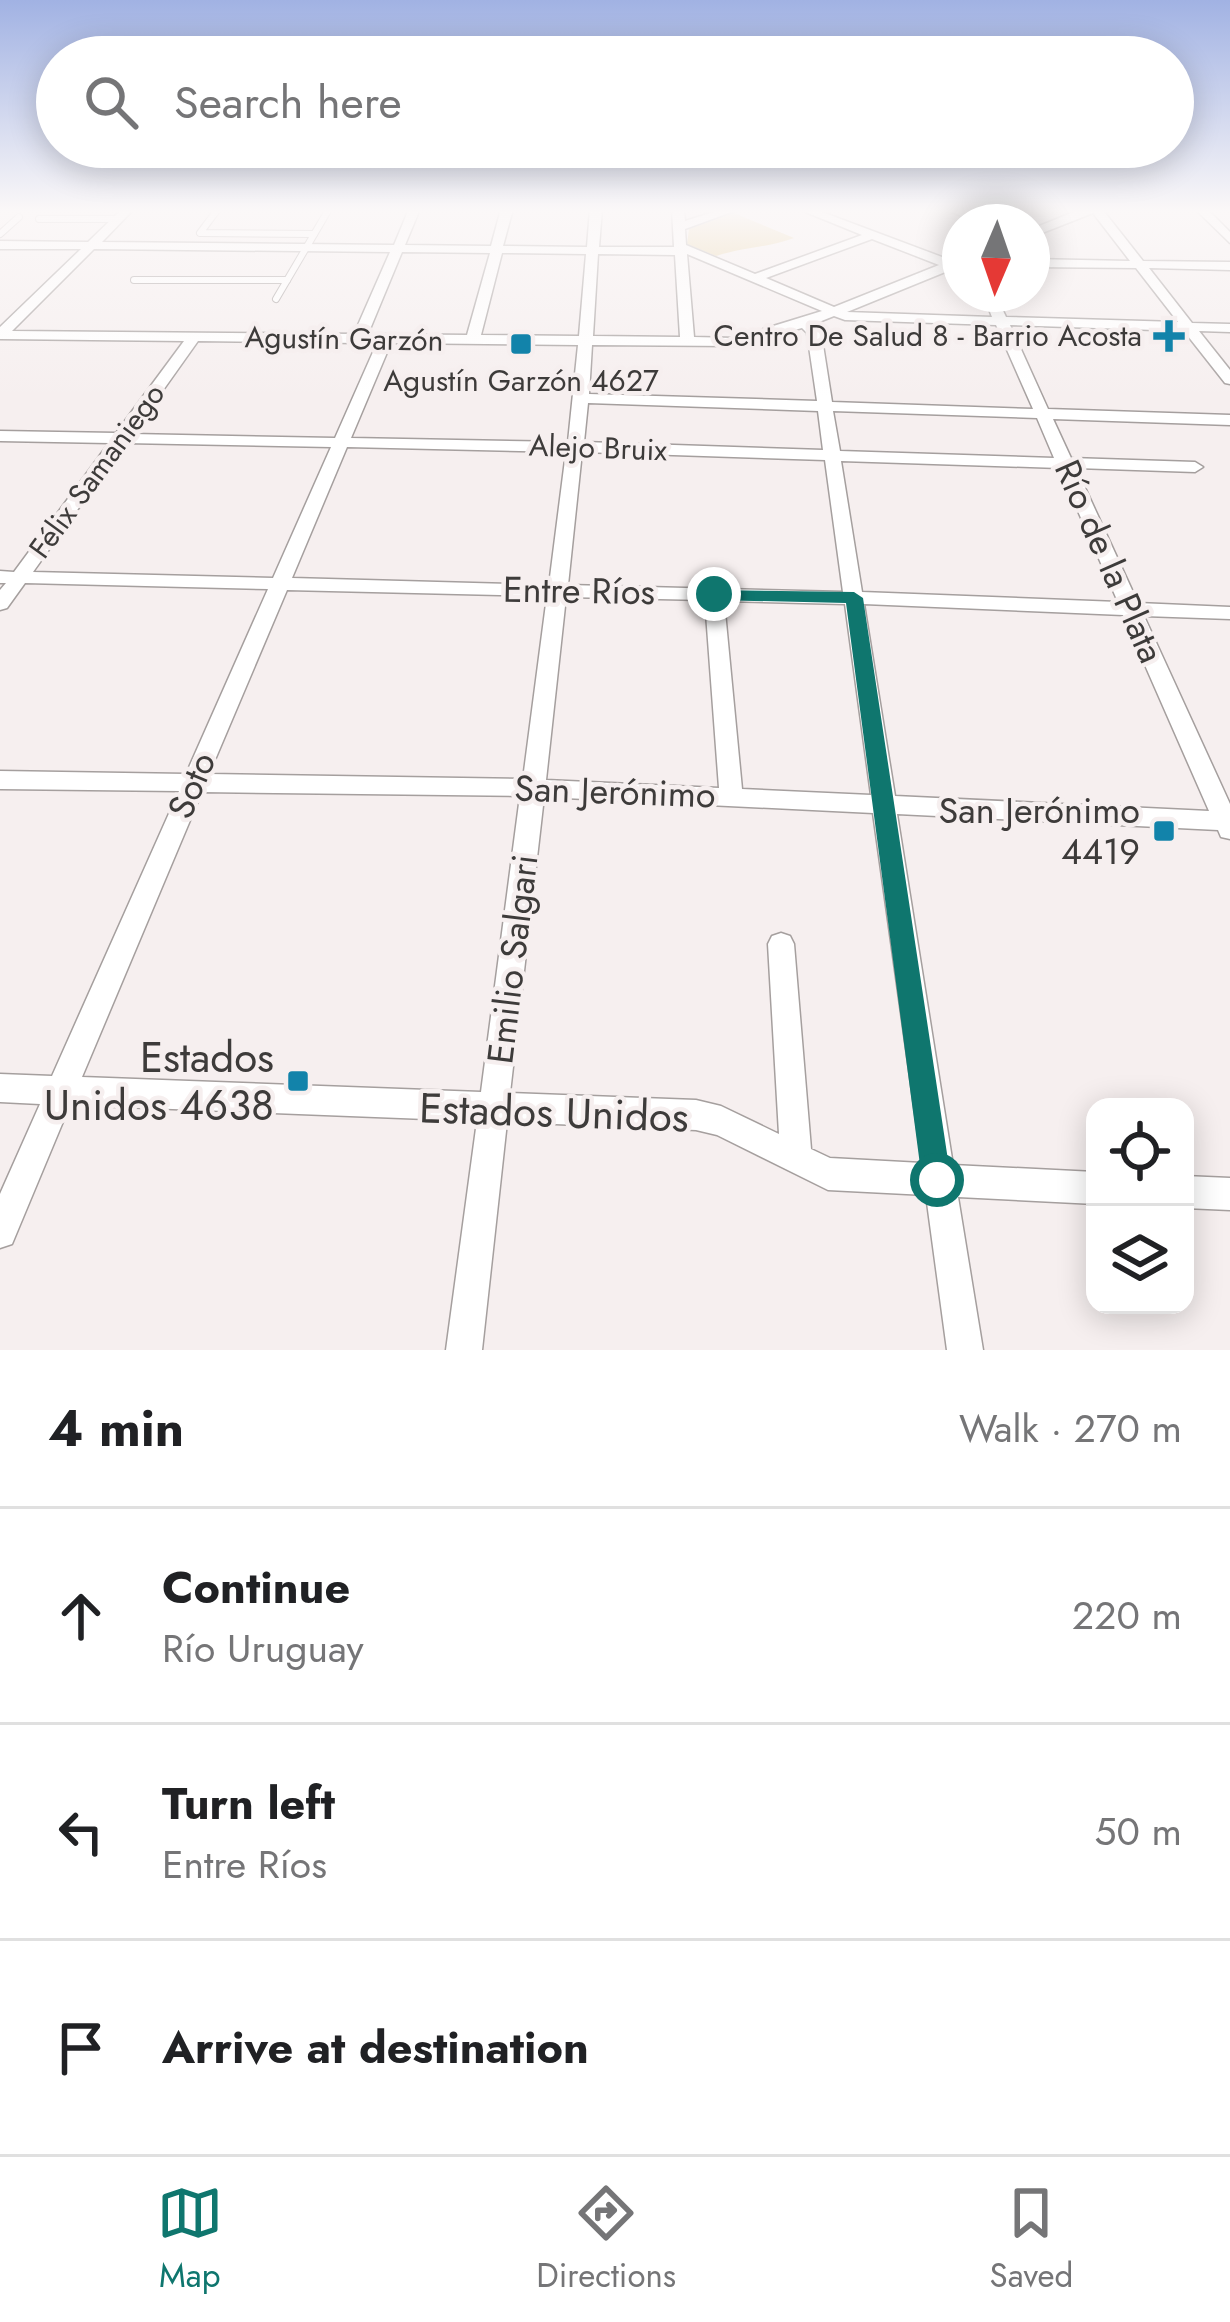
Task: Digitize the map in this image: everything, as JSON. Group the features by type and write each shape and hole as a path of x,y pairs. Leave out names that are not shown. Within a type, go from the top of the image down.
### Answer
{"street":[{"path":"0,335 64,272"},
{"path":"359,339 388,272"},
{"path":"473,340 490,272"},
{"name":"Emilio Salgari","path":"464,1350 559,589 590,272"},
{"path":"682,272 687,341"},
{"path":"744,272 845,316 1230,328"},
{"path":"758,277 772,272"},
{"name":"Agustín Garzón","path":"0,335 748,340 805,323 933,272"},
{"path":"1145,272 1230,380"},
{"name":"Río de la Plata","path":"996,312 1229,824"},
{"path":"805,323 814,332 964,1350"},
{"name":"Félix Samaniego","path":"0,604 10,577 194,338"},
{"name":"Soto","path":"0,1232 386,340"},
{"path":"581,398 1230,420"},
{"name":"Alejo Bruix","path":"0,436 574,447 1195,467"},
{"name":"Entre Ríos","path":"10,577 559,589 1230,613"},
{"path":"714,594 731,795"},
{"name":"San Jerónimo","path":"0,780 731,795 1229,824"},
{"path":"781,944 796,1160"},
{"name":"Estados Unidos","path":"0,1088 696,1115 722,1121 828,1174 1086,1188"},
{"path":"1194,1193 1230,1195"}],"lane":[{"path":"276,299 292,272"},
{"path":"134,280 287,280"}],"place":[{"name":"Centro De Salud 8 - Barrio Acosta","path":"1169,336"},
{"name":"Agustín Garzón 4627","path":"521,344"},
{"name":"San Jerónimo 4419","path":"1164,831"},
{"name":"Estados Unidos 4638","path":"298,1081"}],"route":[{"path":"714,594 854,598 937,1180"}]}
